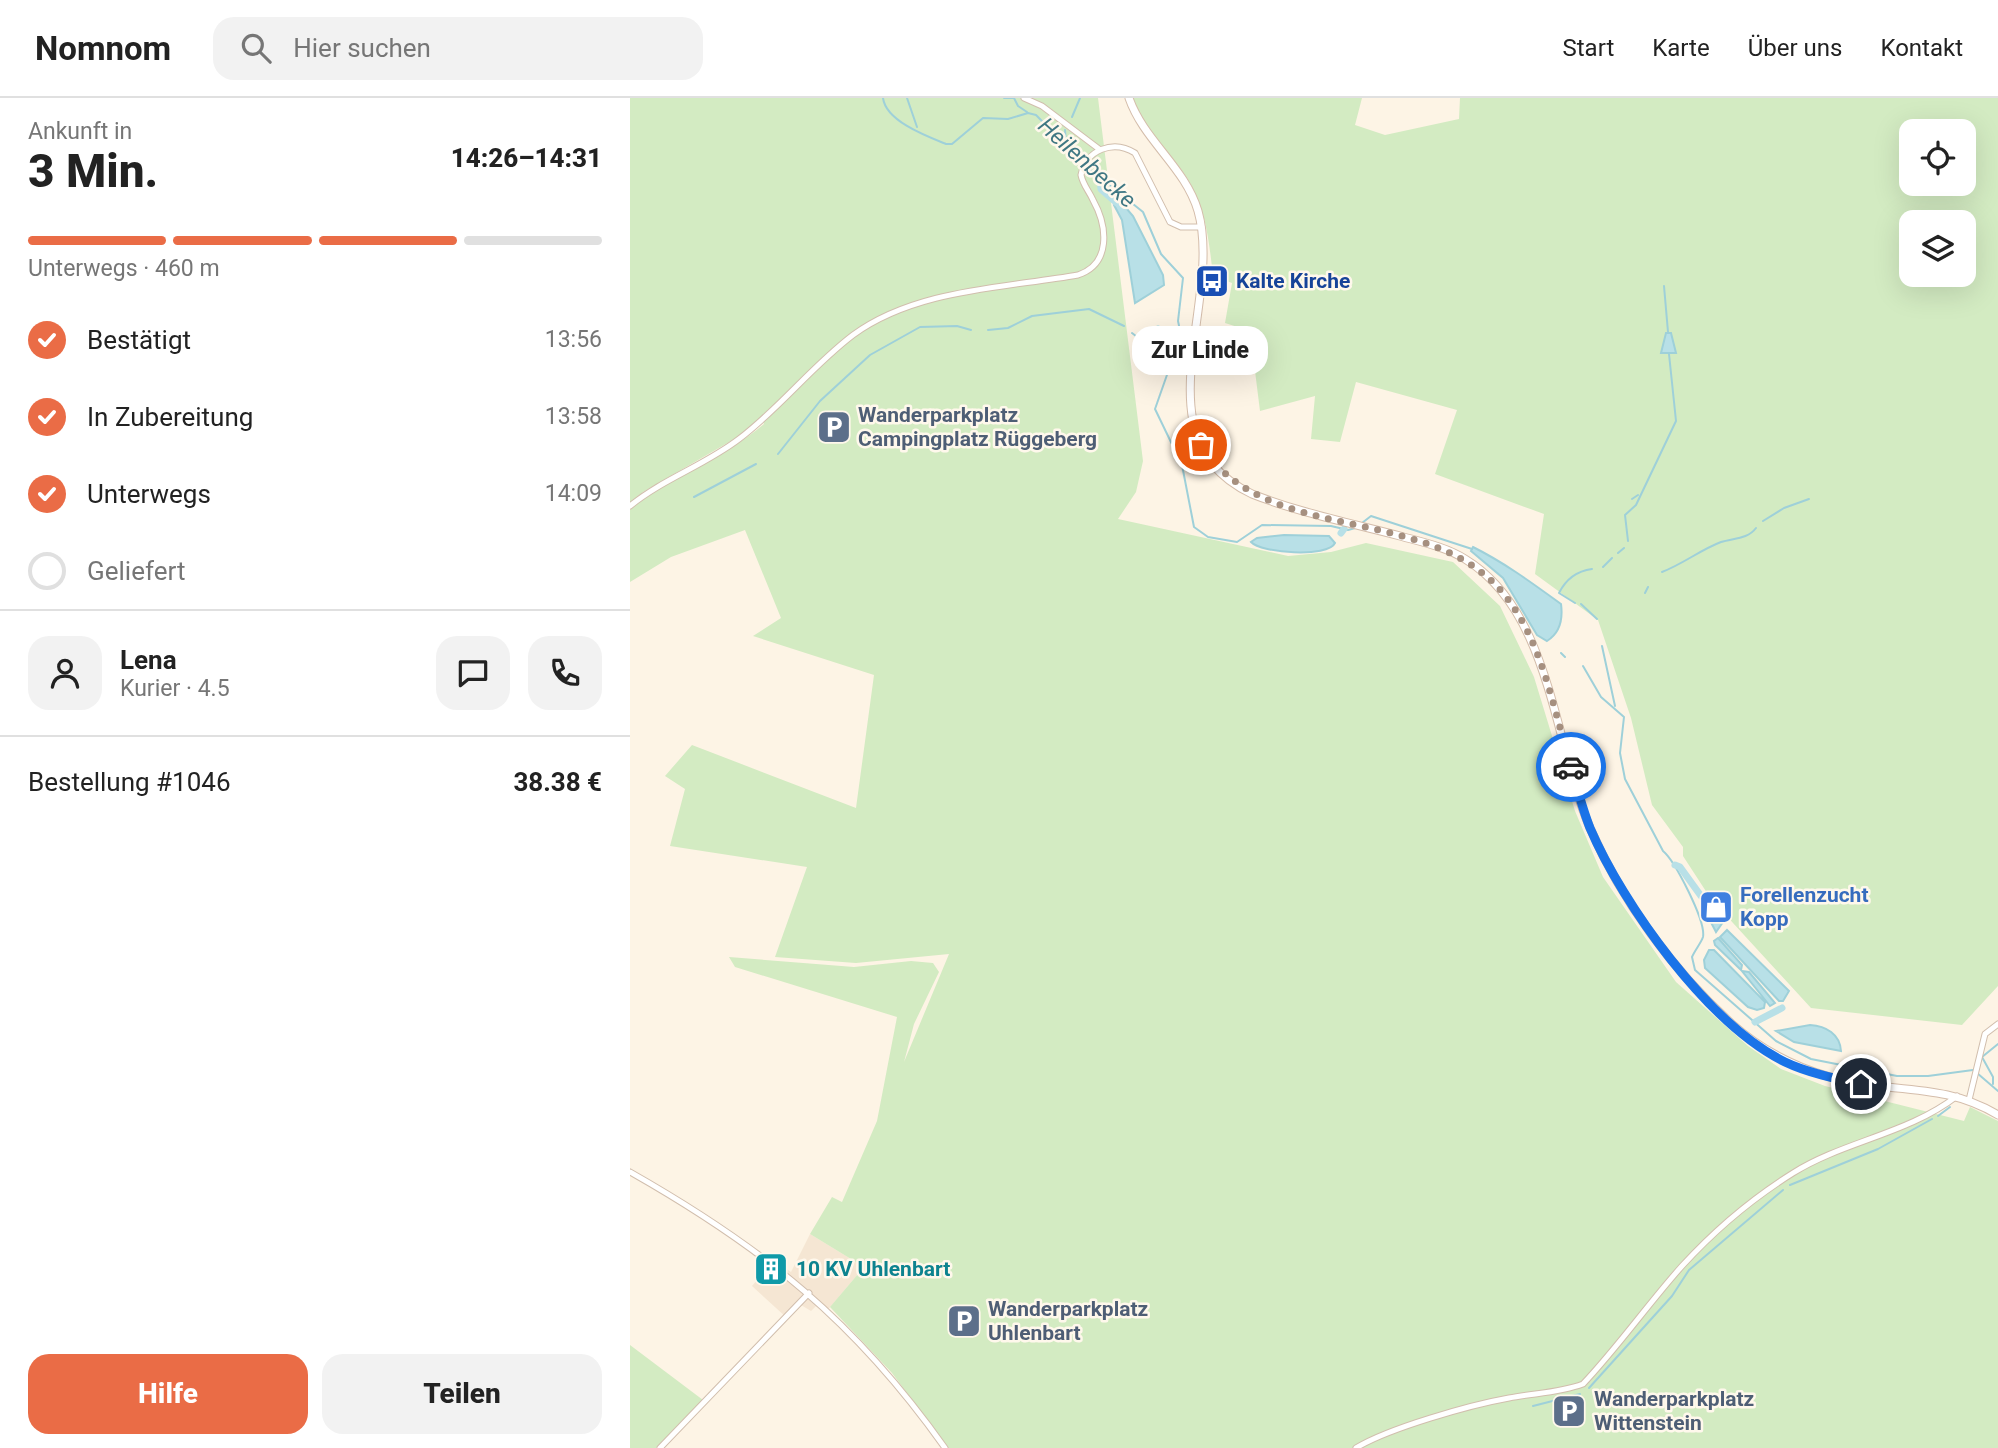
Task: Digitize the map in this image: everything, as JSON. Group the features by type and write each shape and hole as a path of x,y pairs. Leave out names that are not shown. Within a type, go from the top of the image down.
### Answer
{"main road":[{"path":"1129,98 1142,127 1188,187 1202,227 1203,276 1189,386 1192,417 1201,445 1224,475 1245,490 1436,547 1466,559 1493,582 1510,601 1539,661 1585,814 1597,843 1640,915 1679,969 1710,1003 1760,1046 1801,1068 1861,1084 1935,1090 1969,1100 1998,1115"}],"street":[{"path":"1024,98 1050,112 1099,149"},
{"path":"630,506 737,441 776,409 835,349 879,320 936,299 1078,275 1093,269 1101,258 1102,231 1094,201 1082,180 1082,170 1089,158 1099,149 1116,146 1135,153 1170,222 1181,227 1202,227"},
{"path":"1969,1100 1985,1034 1998,1024"},
{"path":"1356,1448 1385,1434 1492,1401 1568,1390 1583,1384 1681,1267 1713,1234 1775,1185 1820,1159 1942,1107 1957,1096"},
{"path":"630,1172 732,1234 810,1293 875,1357 945,1448"},
{"path":"660,1448 810,1293"}],"shaded area":[{"path":"810,1234 864,1267 826,1312 817,1305 811,1311 801,1305 787,1318 752,1286 774,1260 791,1272"}],"green space":[{"path":"630,98 1098,98 1143,461 1136,492 1118,519 1288,556 1331,552 1366,543 1453,562 1500,606 1534,677 1575,811 1603,877 1676,982 1748,1046 1781,1069 1825,1086 1964,1121 1970,1107 1998,1121 1998,1448 948,1448 892,1373 830,1307 864,1267 810,1234 832,1197 842,1202 877,1121 897,1017 735,967 729,957 854,967 911,961 933,963 939,972 914,1024 904,1062 949,954 856,963 775,957 807,867 670,846 685,789 665,776 692,745 856,808 874,675 753,636 781,618 745,530 671,557 630,582 630,510 662,487 731,448 764,424 762,418 736,438 643,492 630,503"},
{"path":"1133,98 1362,98 1355,125 1385,135 1459,119 1460,98 1998,98 1998,986 1962,1025 1811,1008 1711,899 1683,856 1683,847 1652,805 1631,718 1598,620 1535,574 1544,514 1435,474 1457,410 1356,382 1340,442 1311,439 1315,396 1260,411 1250,331 1225,323 1232,283 1213,276 1206,225 1199,201 1187,178 1151,130"},
{"path":"630,1345 703,1400 656,1448 630,1448"}],"water":[{"path":"1120,201 1133,216 1163,275 1164,285 1135,303 1122,220 1114,205"},
{"path":"1666,333 1671,333 1676,353 1661,353"},
{"path":"1284,535 1329,536 1335,543 1320,551 1294,552 1267,549 1251,542 1257,538"},
{"path":"1473,547 1561,604 1560,625 1551,638 1547,641 1537,635 1503,578 1471,551"},
{"path":"1702,895 1723,922 1716,932 1704,909"},
{"path":"1727,930 1789,991 1783,1001 1779,1001 1720,937"},
{"path":"1718,938 1742,965 1741,970 1715,945 1714,941"},
{"path":"1709,950 1714,950 1765,1002 1764,1008 1757,1010 1748,1007 1705,968 1704,960"},
{"path":"1742,971 1749,972 1775,1003 1770,1006"},
{"path":"1810,1025 1831,1032 1838,1040 1841,1051 1794,1042 1776,1031"}],"waterway":[{"name":"Heilenbecke","path":"883,98 891,114 899,121 946,144 952,144 983,118 1008,119 1028,113 1036,115 1083,163"},
{"path":"907,98 917,127"},
{"path":"1004,98 1014,98 1018,106 1027,112"},
{"path":"1072,117 1080,98"},
{"path":"1065,130 1066,143"},
{"name":"Heilenbecke","path":"1087,167 1143,212 1161,254 1183,278 1178,321 1181,335 1155,409 1182,465 1194,527 1208,537 1237,542 1262,525 1331,526 1348,530 1359,527"},
{"path":"1100,179 1101,189 1117,203"},
{"path":"1664,286 1668,332"},
{"path":"988,330 1008,328 1032,316 1089,309 1124,326"},
{"path":"778,454 820,401 870,355 920,327 957,326 971,330"},
{"path":"1158,329 1175,351"},
{"path":"1132,333 1172,364"},
{"path":"1628,541 1625,515 1636,505 1676,421 1669,354"},
{"path":"694,497 756,464"},
{"path":"1632,499 1638,495"},
{"path":"1763,521 1784,508 1809,499"},
{"name":"Heilenbecke","path":"1362,523 1371,516 1472,549"},
{"path":"1662,572 1713,545 1745,536 1756,528"},
{"name":"Heilenbecke","path":"1341,533 1344,529"},
{"path":"1618,553 1624,548"},
{"path":"1603,567 1612,558"},
{"path":"1575,603 1559,593 1572,576 1592,569"},
{"path":"1645,593 1648,587"},
{"path":"1581,604 1597,619"},
{"path":"1602,646 1615,706"},
{"name":"Heilenbecke","path":"1561,653 1565,657"},
{"name":"Heilenbecke","path":"1583,666 1601,697 1624,717 1620,753 1625,779 1663,851 1682,878 1700,918 1703,937 1692,957 1695,970 1776,1041 1811,1059 1897,1076 1928,1076 1973,1070"},
{"path":"1675,865 1680,867 1701,896"},
{"path":"1755,1022 1782,1008"},
{"path":"1993,1084 1993,1077 1982,1057 1998,1044"},
{"name":"Heilenbecke","path":"1977,1073 1998,1091"},
{"path":"1938,1116 1950,1107"},
{"path":"1790,1185 1878,1149 1932,1119"},
{"path":"1589,1388 1672,1296 1689,1270 1783,1190"},
{"path":"1533,1406 1580,1394"}],"way so far":[{"path":"1201,445 1224,475 1252,494 1454,553 1486,575 1510,601 1528,636 1547,685 1571,767"}],"place":[{"name":"Kalte Kirche","path":"1212,281"},
{"name":"Wanderparkplatz Campingplatz Rüggeberg","path":"834,427"},
{"name":"Zur Linde","path":"1201,445"},
{"name":"Forellenzucht Kopp","path":"1716,907"},
{"name":"10 KV Uhlenbart","path":"771,1269"},
{"name":"Wanderparkplatz Uhlenbart","path":"964,1321"},
{"name":"Wanderparkplatz Wittenstein","path":"1569,1411"}],"route":[{"path":"1571,767 1589,825 1617,880 1679,969 1694,986 1733,1024 1769,1053 1801,1068 1861,1084"}]}
